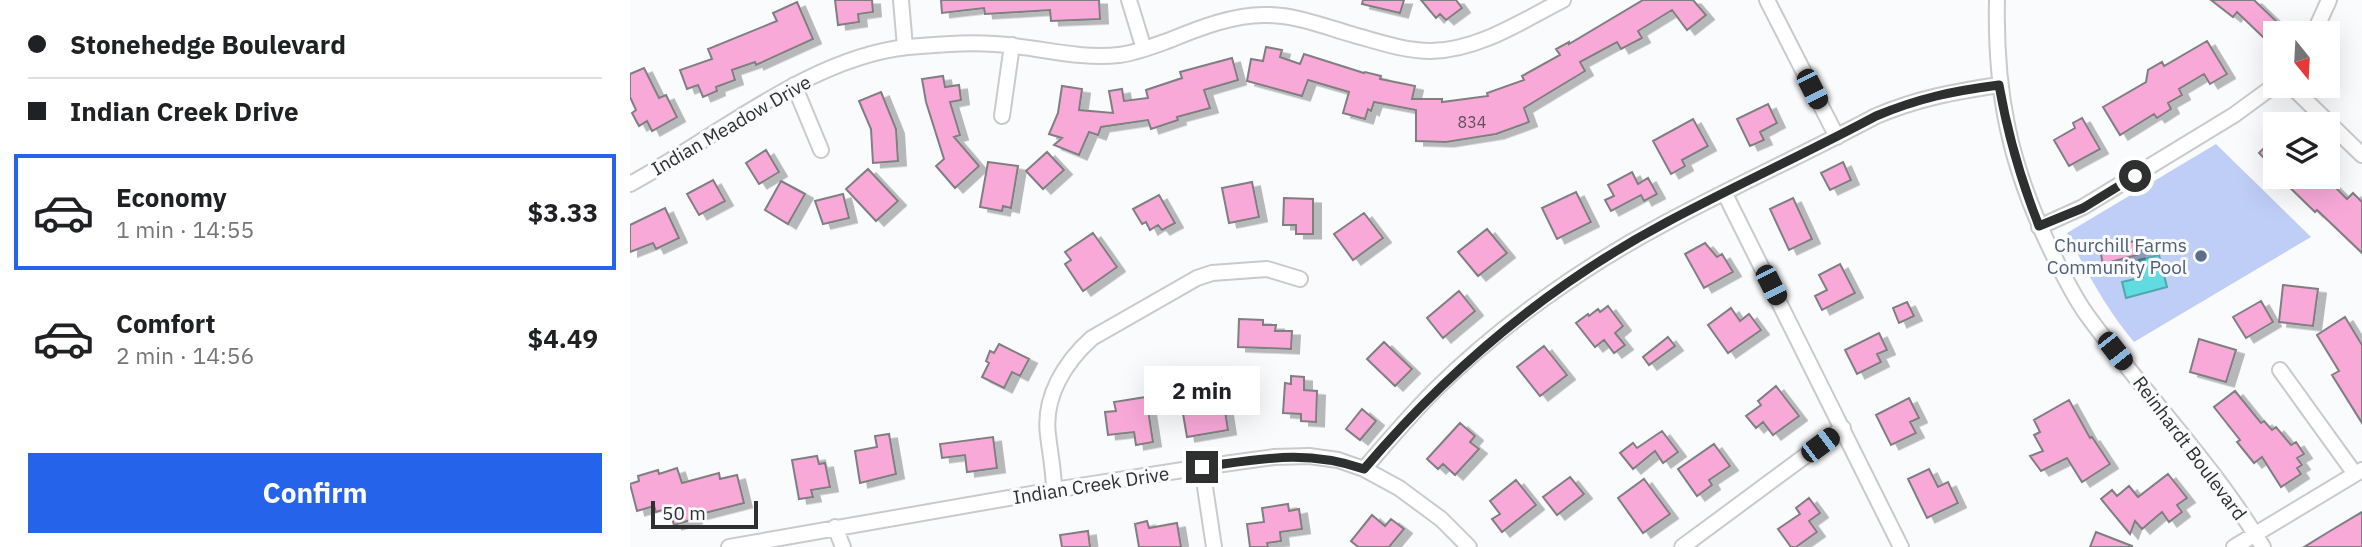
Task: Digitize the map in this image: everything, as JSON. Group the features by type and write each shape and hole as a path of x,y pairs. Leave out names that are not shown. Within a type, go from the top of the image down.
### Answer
{"street":[{"path":"901,0 905,47"},
{"path":"1129,0 1144,49"},
{"name":"Indian Meadow Drive","path":"630,184 670,163 794,85 830,68 905,47 1012,45 1087,56 1124,55 1199,28 1265,14 1294,18 1401,48 1431,51 1459,48 1490,37 1563,0"},
{"path":"1767,0 1837,137"},
{"name":"Reinhardt Boulevard","path":"1997,0 1999,85 2011,148 2023,188 2059,268 2086,313 2176,428 2263,547"},
{"path":"2319,21 2329,0"},
{"path":"1002,116 1012,45"},
{"path":"794,85 821,150"},
{"path":"1364,469 1437,388 1483,347 1542,301 1666,222 1876,116 1910,102 1954,91 1999,85"},
{"path":"2039,226 2083,208 2234,115 2263,94"},
{"path":"2303,98 2362,155"},
{"path":"1725,194 1901,547"},
{"path":"1054,490 1048,415 1051,398 1067,365 1078,350 1092,338 1197,278 1212,273 1267,269 1300,279"},
{"path":"2234,547 2359,472 2280,370"},
{"path":"1682,547 1843,428"},
{"name":"Indian Creek Drive","path":"729,547 1054,490 1274,457 1309,456 1338,460 1364,469 1420,503 1469,547"},
{"path":"1202,467 1214,547"},
{"path":"835,527 844,547"}],"shaded area":[{"path":"2216,144 2311,237 2134,342 2106,303 2067,233"},
{"path":"2159,255 2167,287 2126,298 2122,282 2143,277 2139,260"}],"building":[{"path":"835,0 872,0 873,12 858,14 859,22 838,25"},
{"path":"941,0 1099,0 1100,19 1051,21 1050,10 985,14 984,8 942,13"},
{"path":"1363,0 1404,0 1400,13 1362,4"},
{"path":"1421,0 1456,0 1462,8 1446,20 1440,14 1436,18"},
{"path":"1643,0 1693,0 1706,15 1687,30 1672,10 1638,31 1642,38 1621,49 1617,42 1580,62 1585,71 1524,108 1529,122 1496,134 1446,142 1416,141 1416,110 1374,102 1365,119 1343,113 1349,92 1308,80 1302,96 1247,81 1251,59 1263,61 1266,47 1282,50 1280,57 1300,64 1304,54 1381,76 1380,79 1415,86 1412,99 1442,99 1442,102 1488,96 1487,93 1524,80 1522,76 1560,55 1556,49"},
{"path":"2211,0 2254,0 2276,21 2263,21 2263,37 2237,12 2233,17"},
{"path":"797,2 813,39 756,65 755,62 732,70 735,80 716,87 717,91 703,97 698,85 687,89 680,70 712,59 708,49 777,21 773,13"},
{"path":"2207,41 2227,74 2210,84 2204,74 2179,89 2182,95 2168,103 2171,109 2157,118 2154,114 2120,135 2103,107 2146,82 2148,70 2162,62 2164,66"},
{"path":"1232,58 1238,80 1204,90 1210,108 1177,117 1178,120 1151,129 1148,120 1101,127 1098,135 1089,132 1079,155 1054,145 1062,138 1049,134 1058,113 1062,86 1082,89 1079,110 1113,113 1109,91 1122,89 1124,101 1148,98 1146,90 1182,78 1180,72"},
{"path":"644,68 659,98 666,95 677,117 652,131 647,121 639,126 632,113 636,110 630,97 630,74"},
{"path":"943,76 945,87 959,85 961,100 950,102 960,135 954,137 979,166 955,188 936,166 944,159 926,102 922,79"},
{"path":"881,92 896,129 898,161 873,163 871,129 859,101"},
{"path":"1768,104 1777,123 1760,132 1764,140 1750,146 1737,119"},
{"path":"2082,118 2100,149 2069,166 2054,140 2075,128 2073,123"},
{"path":"1693,119 1708,146 1682,160 1685,166 1671,174 1653,141"},
{"path":"766,150 779,172 759,184 746,163"},
{"path":"1047,152 1064,170 1043,189 1026,171"},
{"path":"988,162 1018,166 1011,208 1003,206 1002,211 980,207"},
{"path":"1843,162 1851,180 1830,190 1821,173"},
{"path":"868,169 898,201 876,221 846,189"},
{"path":"1632,172 1638,184 1648,178 1657,194 1644,201 1641,195 1611,211 1605,200 1614,196 1608,185"},
{"path":"713,180 725,201 699,215 687,194"},
{"path":"781,181 805,194 788,224 765,210"},
{"path":"1252,182 1259,217 1229,223 1222,188"},
{"path":"2291,189 2337,189 2347,199 2353,193 2362,202 2362,253 2317,210 2315,212"},
{"path":"1576,192 1591,222 1557,239 1542,208"},
{"path":"843,194 849,218 823,224 815,201"},
{"path":"1159,195 1175,223 1162,230 1158,225 1150,230 1146,222 1142,224 1133,209"},
{"path":"1284,198 1313,199 1313,234 1296,234 1296,225 1283,225"},
{"path":"1793,198 1812,239 1789,250 1770,209"},
{"path":"665,208 679,238 656,249 653,243 630,252 630,225"},
{"path":"1364,213 1383,238 1353,260 1334,234"},
{"path":"1487,229 1507,253 1478,276 1458,252"},
{"path":"1093,233 1117,267 1083,291 1065,264 1071,260 1065,252"},
{"path":"2142,239 2146,249 2136,252 2137,255 2103,264 2100,250"},
{"path":"1705,243 1717,257 1722,254 1733,272 1704,288 1685,254"},
{"path":"1840,264 1855,293 1822,310 1815,296 1827,290 1819,275"},
{"path":"2283,285 2318,289 2313,326 2279,322"},
{"path":"1459,291 1475,311 1443,338 1427,318"},
{"path":"2261,301 2273,322 2246,338 2233,317"},
{"path":"1907,302 1914,316 1899,323 1893,308"},
{"path":"1608,306 1623,326 1615,333 1625,345 1614,353 1604,340 1595,347 1576,323 1588,314 1589,316 1598,309 1600,312"},
{"path":"1731,308 1740,321 1749,314 1761,330 1728,353 1708,325"},
{"path":"2345,317 2362,345 2362,423 2332,375 2339,371 2317,335"},
{"path":"1239,319 1263,320 1263,325 1276,325 1275,331 1292,331 1291,349 1238,347"},
{"path":"1879,333 1887,350 1877,354 1881,362 1857,374 1845,350"},
{"path":"1668,337 1675,346 1649,365 1643,357"},
{"path":"2199,339 2236,350 2226,382 2190,372"},
{"path":"1384,342 1412,369 1395,386 1367,359"},
{"path":"999,344 1029,359 1020,376 1012,372 1004,388 982,377 989,363 986,361 990,351 994,353"},
{"path":"1544,346 1567,375 1540,396 1517,367"},
{"path":"1291,376 1304,377 1304,390 1317,391 1316,422 1301,421 1301,414 1283,413 1285,383 1291,384"},
{"path":"1776,386 1799,416 1773,435 1763,422 1756,428 1746,416 1761,405 1758,401"},
{"path":"2235,391 2261,423 2264,421 2272,430 2276,427 2291,445 2296,442 2304,454 2297,458 2302,465 2297,468 2301,474 2281,487 2262,457 2254,463 2214,407"},
{"path":"1203,396 1204,401 1223,398 1228,430 1187,437 1182,408 1190,407 1189,398"},
{"path":"1146,397 1153,442 1136,445 1134,432 1108,435 1105,412 1116,411 1114,402"},
{"path":"1909,398 1919,418 1910,422 1916,433 1891,445 1876,415"},
{"path":"2069,400 2090,438 2092,437 2110,464 2082,482 2067,458 2041,471 2030,456 2043,451 2034,435 2040,432 2034,420"},
{"path":"1362,409 1376,421 1360,440 1346,429"},
{"path":"1460,423 1475,436 1470,442 1479,449 1455,475 1443,464 1438,469 1427,459"},
{"path":"1662,431 1678,452 1663,463 1655,451 1633,469 1620,453 1633,443 1637,448"},
{"path":"889,434 896,474 860,483 855,451 877,447 875,436"},
{"path":"993,437 997,468 967,472 965,455 942,458 940,444"},
{"path":"1714,444 1730,466 1709,480 1712,485 1697,496 1678,469"},
{"path":"817,456 819,464 825,463 830,487 811,490 813,497 799,499 792,460"},
{"path":"677,468 682,483 719,473 720,479 737,475 744,503 693,516 694,519 674,525 669,508 656,512 654,506 637,511 630,484 639,481 638,476 658,470 659,474"},
{"path":"1929,469 1938,487 1948,482 1958,503 1927,518 1908,479"},
{"path":"2168,474 2187,498 2177,505 2182,512 2169,522 2162,512 2142,529 2135,521 2130,534 2101,499 2112,490 2117,496 2129,486 2138,497"},
{"path":"1570,477 1584,494 1557,515 1543,497"},
{"path":"1644,479 1670,514 1643,533 1618,498"},
{"path":"1516,480 1536,505 1502,532 1492,519 1500,514 1490,501"},
{"path":"1809,498 1820,513 1809,521 1817,532 1796,547 1791,547 1778,529 1800,514 1796,508"},
{"path":"1288,504 1289,511 1299,509 1302,529 1280,532 1281,541 1267,543 1268,547 1250,547 1247,524 1264,522 1262,508"},
{"path":"2362,512 2362,547 2304,547 2330,531"},
{"path":"1372,515 1385,526 1391,519 1404,529 1389,547 1358,547 1351,541"},
{"path":"1147,521 1149,528 1177,523 1181,547 1139,547 1135,524"},
{"path":"1088,531 1090,547 1062,547 1060,535"},
{"path":"2096,532 2132,546 2132,547 2090,547"}],"place":[{"name":"Churchill Farms Community Pool","path":"2201,256"}],"route":[{"path":"1202,467 1274,457 1309,456 1338,460 1364,469 1437,388 1483,347 1542,301 1592,267 1666,222 1876,116 1910,102 1954,91 1999,85 2011,148 2023,188 2039,226 2083,208 2135,176"}]}
